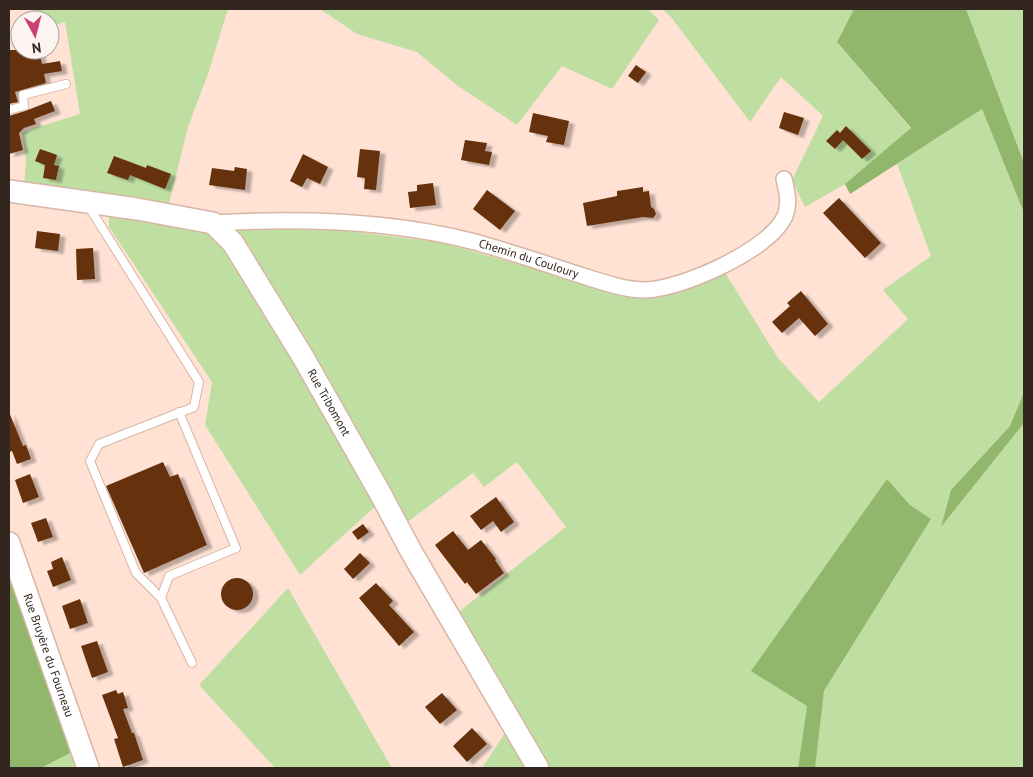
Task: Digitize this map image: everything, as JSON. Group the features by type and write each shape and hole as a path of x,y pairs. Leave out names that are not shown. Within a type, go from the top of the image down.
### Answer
{"street":[{"name":"Chemin du Couloury","path":"213,223 254,220 307,221 360,224 428,232 471,241 632,290 645,290 673,286 720,268 774,231 784,216 789,200 784,179"},
{"path":"9,191 137,209 213,223"},
{"name":"Rue Tribomont","path":"213,223 233,243 303,357 412,553 538,768"},
{"name":"Rue Bruyère du Fourneau","path":"9,543 88,768"}],"lane":[{"path":"9,110 24,106 23,95 66,84"},
{"path":"86,202 199,382 194,407 99,444 90,461 136,573 161,598 192,663"},
{"path":"161,598 169,576 236,548 179,412"}],"green space":[{"path":"228,9 208,74 188,127 169,204 24,185 26,161 22,132 80,114 65,22 60,23 60,10 33,10"},
{"path":"320,9 648,9 659,20 612,89 562,66 517,125 458,86 417,52 357,34"},
{"path":"662,9 854,9 837,42 911,129 845,184 805,207 792,180 823,116 781,77 750,122 671,17"},
{"path":"854,9 966,9 1024,163 1024,213 982,109 850,194 845,184 911,128 837,42"},
{"path":"966,9 1024,9 1024,163"},
{"path":"982,109 1024,213 1024,392 1010,426 951,490 942,526 1024,423 1024,768 812,768 824,691 931,519 910,505 887,479 752,671 807,706 798,768 547,768 456,614 566,527 517,462 484,487 473,473 405,524 249,246 235,233 240,226 330,229 439,242 603,288 694,285 726,274 778,358 819,402 908,319 883,290 931,256 897,164"},
{"path":"109,212 192,224 228,245 380,502 300,575 205,425 212,382 109,227"},
{"path":"1024,392 1024,423 941,527 951,490 1010,426"},
{"path":"887,479 910,505 931,519 824,691 815,768 798,768 807,706 751,671"},
{"path":"9,569 74,751 41,768 9,768"},
{"path":"288,588 392,768 275,768 199,685"},
{"path":"509,727 532,768 482,768"},
{"path":"74,751 80,768 41,768"}],"building":[{"path":"9,50 10,60 41,60 42,64 60,61 62,71 44,74 46,83 15,92 18,102 9,104"},
{"path":"636,65 646,72 638,83 628,76"},
{"path":"51,101 55,111 34,119 36,124 24,128 19,133 23,150 9,154 9,116"},
{"path":"784,112 804,118 798,135 779,128"},
{"path":"533,113 569,121 564,145 546,142 548,136 529,132"},
{"path":"846,126 871,151 862,159 843,140 835,149 826,141 837,130 840,133"},
{"path":"465,140 487,143 485,151 492,152 489,165 461,160"},
{"path":"40,149 57,155 54,165 59,166 56,180 43,178 45,165 35,161"},
{"path":"360,149 380,151 376,190 364,189 365,178 357,177"},
{"path":"303,154 328,167 320,184 307,178 302,187 290,181"},
{"path":"114,156 146,168 147,165 171,174 165,189 130,175 128,180 107,173"},
{"path":"235,167 247,169 245,190 209,185 212,168 234,171"},
{"path":"433,183 436,205 410,208 408,192 417,191 417,185"},
{"path":"643,187 643,192 649,191 651,207 656,214 653,218 643,217 587,226 583,203 617,196 617,191"},
{"path":"487,190 515,211 500,230 473,209"},
{"path":"839,198 881,243 865,258 823,213"},
{"path":"37,231 60,234 58,251 35,248"},
{"path":"93,248 95,279 77,280 76,249"},
{"path":"801,291 828,324 815,336 799,318 782,333 772,322 790,306 787,303"},
{"path":"9,412 23,446 26,445 31,459 17,464 12,451 9,452"},
{"path":"163,462 170,477 178,474 207,545 144,573 106,486"},
{"path":"30,474 39,497 23,503 15,480"},
{"path":"496,497 514,522 501,532 493,521 481,530 470,516"},
{"path":"46,518 53,537 38,542 31,523"},
{"path":"363,524 369,532 358,540 352,532"},
{"path":"453,531 468,550 481,540 504,573 476,594 467,582 465,584 435,545"},
{"path":"360,553 370,563 353,579 344,569"},
{"path":"62,557 71,580 53,587 47,571 53,569 51,562"},
{"path":"237,578 243,579 248,583 252,588 252,600 248,605 243,609 237,610 231,609 226,605 222,600 221,594 222,588 226,583 231,579"},
{"path":"376,583 393,601 389,605 414,632 399,646 359,598"},
{"path":"80,599 88,623 70,629 62,606"},
{"path":"97,641 108,672 92,678 81,646"},
{"path":"116,690 118,694 123,692 128,708 123,709 143,760 123,767 114,739 118,738 102,695"},
{"path":"442,693 457,710 440,724 425,707"},
{"path":"472,728 487,744 467,762 453,746"}]}
